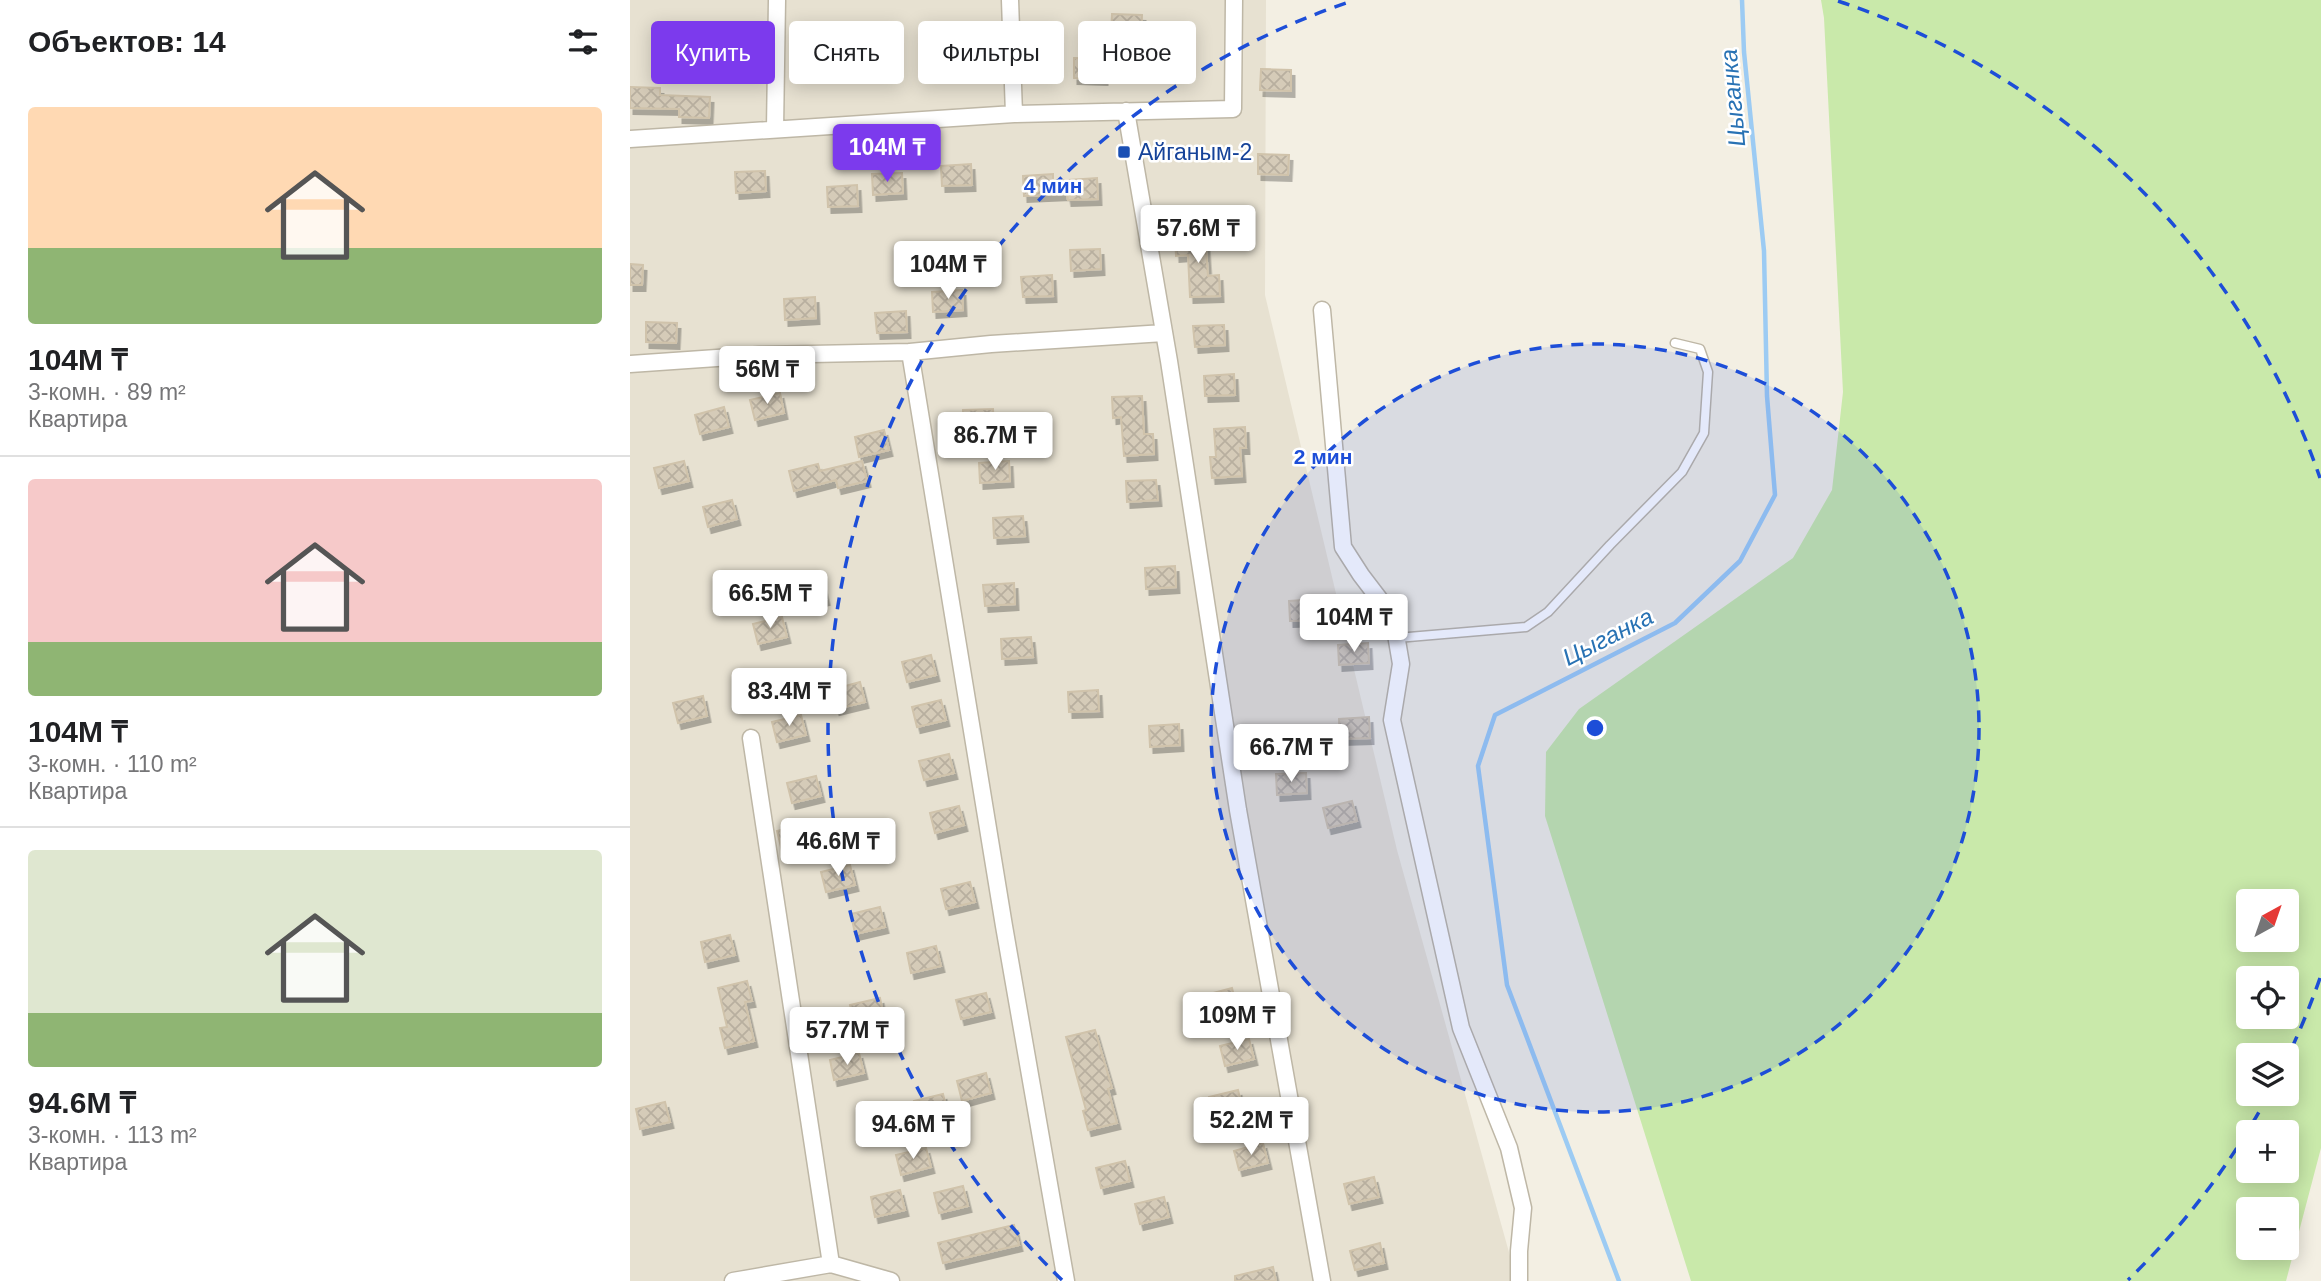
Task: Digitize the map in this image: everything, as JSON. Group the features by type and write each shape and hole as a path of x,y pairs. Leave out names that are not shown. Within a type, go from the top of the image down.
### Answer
{"street":[{"path":"775,129 776,0"},
{"path":"1010,0 1014,114"},
{"path":"630,139 1014,114 1233,109 1234,0"},
{"path":"1126,111 1164,333 1238,810 1322,1281"},
{"path":"1322,310 1343,547 1393,617 1401,664 1392,720 1461,1028 1509,1148 1523,1208 1519,1281"},
{"path":"630,364 760,355 910,352 1164,333"},
{"path":"910,352 1004,926 1066,1281"},
{"path":"751,738 831,1264"},
{"path":"733,1281 831,1264 891,1281"}],"lane":[{"path":"1397,638 1526,628 1548,612 1682,472 1704,433 1708,372 1700,349 1675,343"}],"shaded area":[{"path":"630,0 1266,0 1265,295 1397,850 1517,1281 630,1281"}],"green space":[{"path":"1821,0 2321,0 2321,1148 2299,1232 2299,1197 2236,1197 2236,1260 2292,1260 2286,1281 1691,1281 1545,816 1546,752 1579,709 1793,558 1832,490 1843,392"}],"building":[{"path":"1112,14 1142,15 1142,21 1112,21"},
{"path":"1074,58 1078,58 1078,78 1074,78"},
{"path":"1261,69 1291,70 1291,91 1260,90"},
{"path":"630,87 660,88 660,95 710,97 709,118 679,117 679,109 630,108"},
{"path":"1258,154 1289,155 1288,175 1258,174"},
{"path":"971,164 972,185 942,186 941,166"},
{"path":"765,171 766,191 736,193 735,172"},
{"path":"902,173 903,193 873,195 872,174"},
{"path":"1053,174 1053,181 1097,178 1098,199 1068,200 1067,194 1024,196 1023,176"},
{"path":"857,185 858,206 828,207 827,187"},
{"path":"1205,233 1208,276 1219,275 1220,296 1190,297 1188,255 1176,256 1175,235"},
{"path":"1100,249 1101,269 1071,271 1070,250"},
{"path":"630,264 643,265 642,285 630,285"},
{"path":"1052,275 1053,296 1023,297 1021,277"},
{"path":"962,290 963,310 933,312 932,292"},
{"path":"815,297 816,318 785,320 784,299"},
{"path":"906,311 907,332 877,333 875,313"},
{"path":"646,322 677,323 676,343 646,342"},
{"path":"1224,325 1225,345 1195,347 1193,326"},
{"path":"1234,374 1235,395 1205,396 1204,376"},
{"path":"780,393 784,413 755,420 750,400"},
{"path":"1142,396 1144,434 1153,434 1154,454 1124,456 1121,417 1113,418 1112,397"},
{"path":"724,407 729,427 700,434 695,415"},
{"path":"993,409 994,429 964,431 963,410"},
{"path":"1245,427 1246,448 1240,448 1242,476 1212,478 1210,457 1216,457 1214,429"},
{"path":"884,430 889,450 859,457 855,437"},
{"path":"684,461 689,481 659,488 654,468"},
{"path":"862,461 867,481 838,488 836,480 794,491 789,471 818,464 820,471"},
{"path":"1009,461 1010,481 980,483 979,463"},
{"path":"1156,480 1158,500 1127,502 1126,481"},
{"path":"732,500 737,519 708,527 703,507"},
{"path":"1023,516 1025,536 994,538 993,518"},
{"path":"1175,566 1176,587 1146,589 1145,568"},
{"path":"821,579 826,599 797,606 792,586"},
{"path":"1014,583 1015,604 985,606 983,585"},
{"path":"1319,599 1320,620 1290,621 1289,601"},
{"path":"782,617 787,637 758,644 753,624"},
{"path":"1031,637 1033,657 1002,659 1001,639"},
{"path":"1368,643 1369,663 1339,665 1338,645"},
{"path":"931,655 936,675 907,682 902,662"},
{"path":"860,682 865,702 836,709 831,690"},
{"path":"1098,690 1099,711 1069,712 1068,692"},
{"path":"703,696 707,716 678,723 673,703"},
{"path":"941,700 946,720 917,727 912,707"},
{"path":"801,715 806,735 777,742 772,722"},
{"path":"1369,717 1370,738 1340,739 1339,719"},
{"path":"1179,724 1180,745 1150,747 1149,726"},
{"path":"949,754 954,773 924,780 919,761"},
{"path":"1306,773 1307,793 1277,795 1276,774"},
{"path":"816,776 821,796 792,803 787,783"},
{"path":"1352,801 1357,821 1328,828 1323,808"},
{"path":"959,806 964,825 935,833 930,813"},
{"path":"806,824 811,844 782,851 777,831"},
{"path":"850,865 855,885 826,892 821,872"},
{"path":"970,882 975,902 946,909 941,889"},
{"path":"880,907 885,927 855,934 851,914"},
{"path":"730,935 735,955 705,962 701,942"},
{"path":"936,946 941,966 911,973 907,953"},
{"path":"747,981 752,1001 745,1002 754,1041 725,1048 720,1028 727,1027 718,988"},
{"path":"1232,988 1237,1008 1207,1015 1202,996"},
{"path":"986,993 991,1012 961,1019 956,1000"},
{"path":"880,998 884,1018 855,1025 850,1005"},
{"path":"1095,1030 1112,1088 1108,1089 1117,1123 1088,1130 1083,1111 1086,1110 1066,1037"},
{"path":"1249,1039 1254,1059 1225,1066 1220,1046"},
{"path":"859,1053 864,1073 834,1080 830,1060"},
{"path":"986,1073 991,1093 962,1101 957,1081"},
{"path":"1238,1090 1243,1110 1214,1117 1209,1097"},
{"path":"943,1094 948,1114 919,1121 914,1101"},
{"path":"665,1102 670,1122 640,1129 636,1109"},
{"path":"1263,1143 1268,1163 1239,1170 1234,1151"},
{"path":"926,1148 931,1167 901,1175 896,1155"},
{"path":"1125,1161 1130,1181 1101,1188 1096,1168"},
{"path":"1374,1177 1379,1197 1349,1204 1344,1184"},
{"path":"963,1186 968,1206 939,1213 934,1193"},
{"path":"900,1190 905,1210 875,1217 871,1197"},
{"path":"1164,1197 1169,1217 1140,1224 1135,1204"},
{"path":"1014,1225 1019,1245 943,1263 938,1243"},
{"path":"1380,1243 1384,1263 1355,1270 1350,1251"},
{"path":"1273,1267 1276,1281 1235,1281 1235,1276"}],"waterway":[{"name":"Цыганка","path":"1619,1281 1507,985 1478,766 1495,715 1675,623 1740,561 1775,495 1767,396 1764,251 1744,52 1742,0"}],"place":[{"name":"Айганым-2","path":"1124,152"}]}
